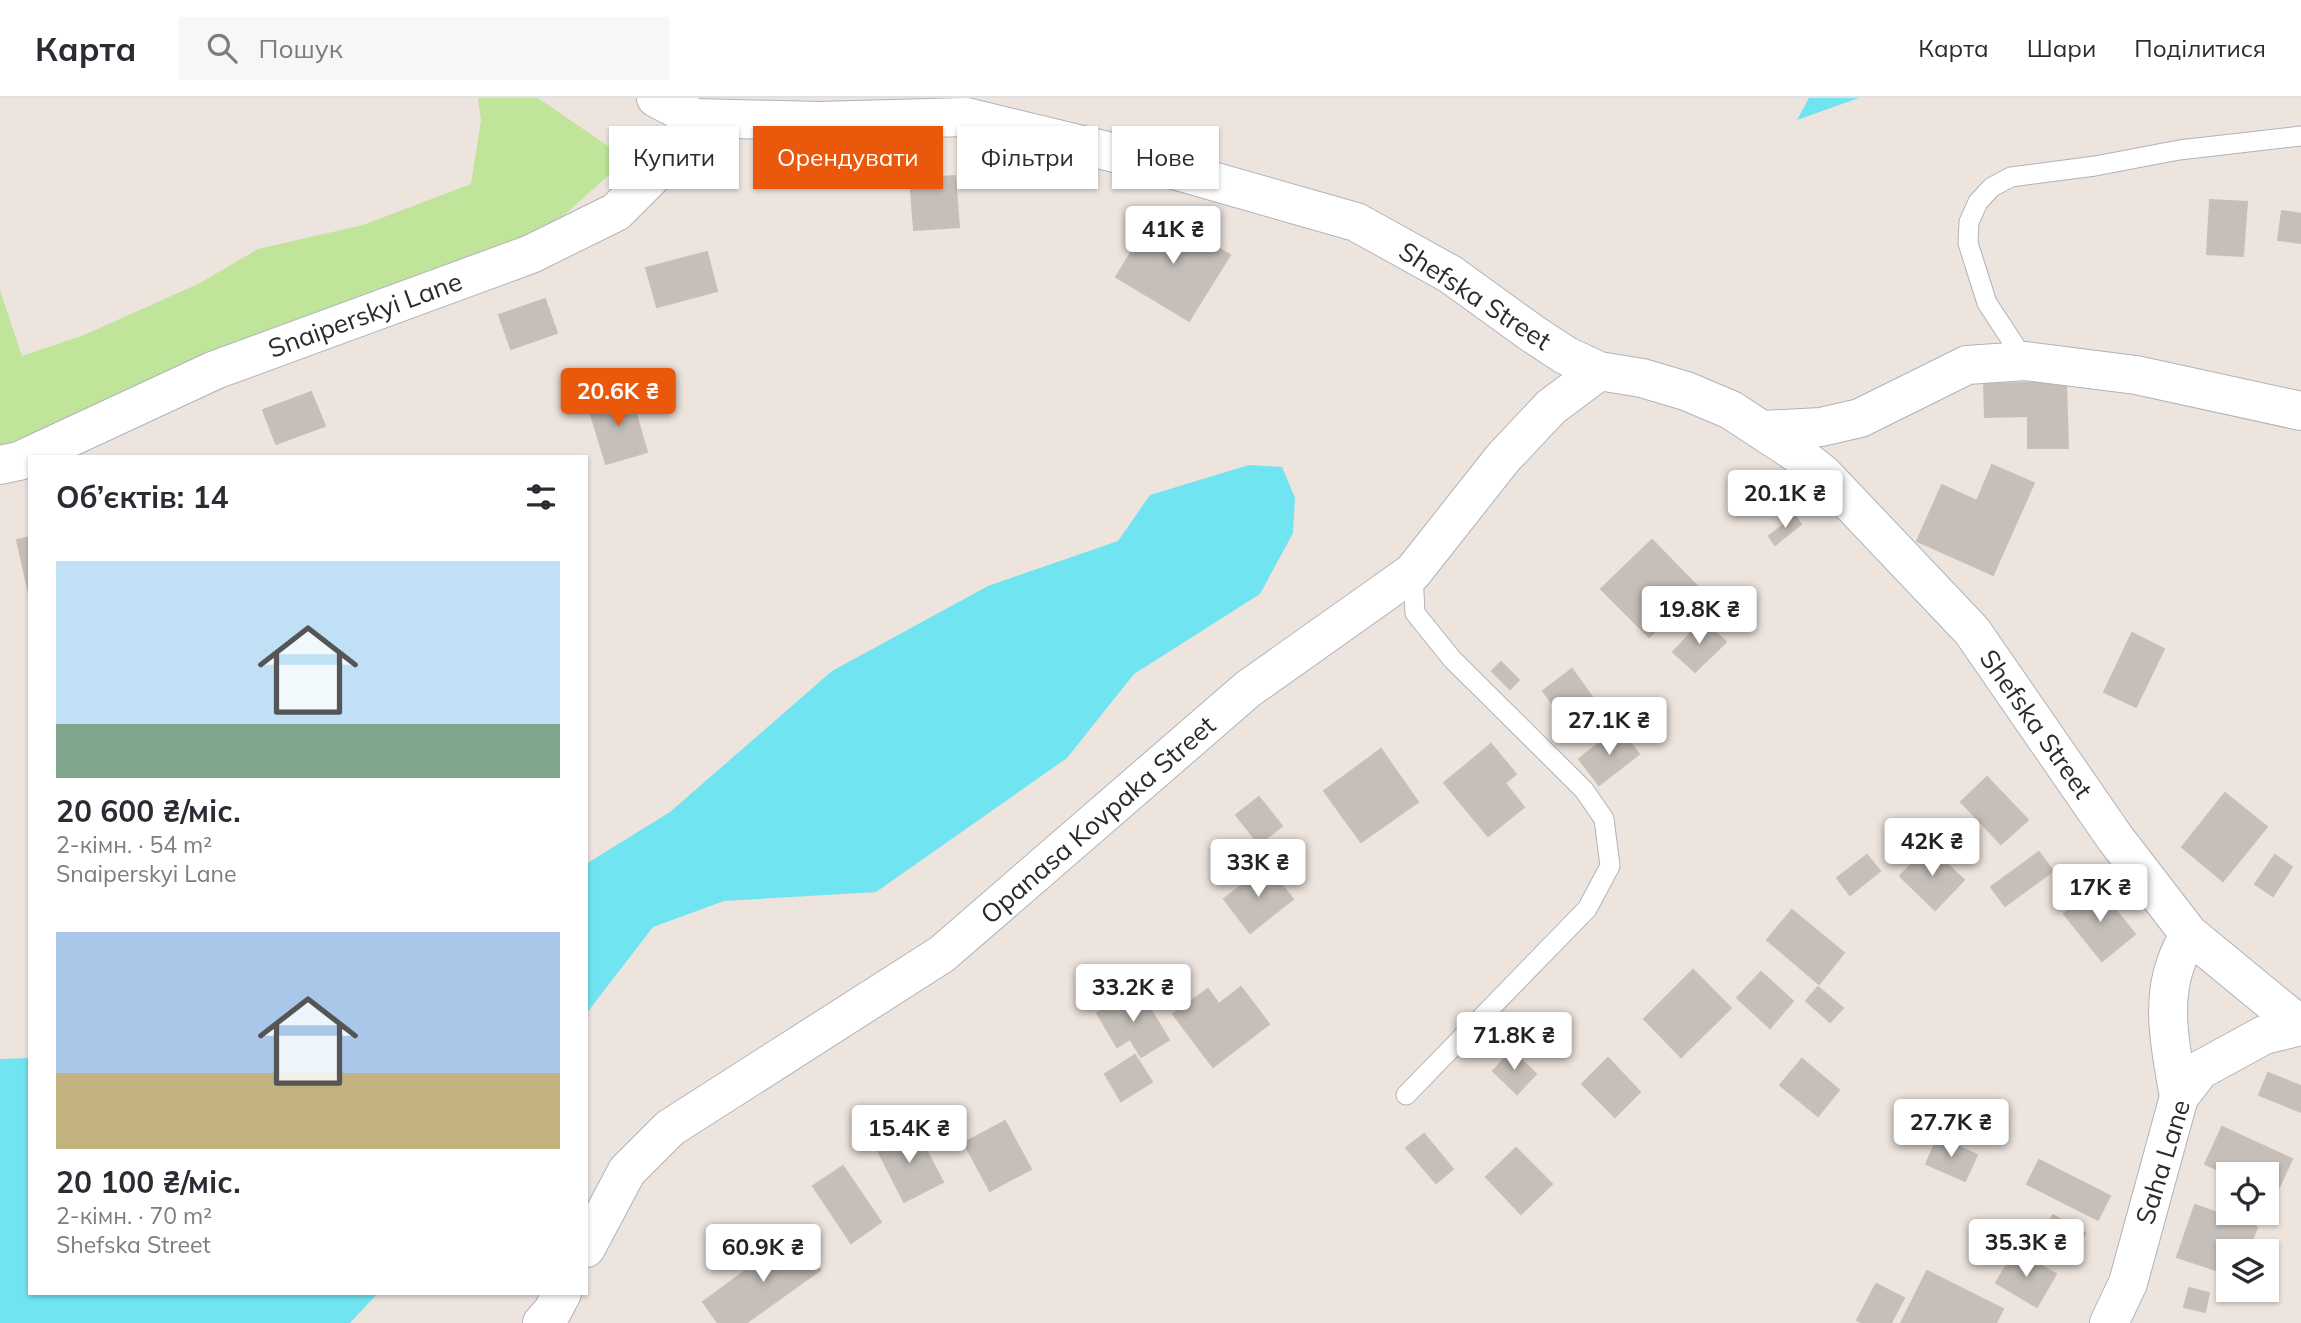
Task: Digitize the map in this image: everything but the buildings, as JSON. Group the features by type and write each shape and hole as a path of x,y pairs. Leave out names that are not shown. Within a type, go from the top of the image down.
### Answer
{"street":[{"name":"Shefska Street","path":"656,98 695,118 819,121 966,117 1111,152 1356,222 1450,274 1565,355 1599,371 1642,378 1686,391 1731,410 1796,452 1823,474 1972,631 2115,838 2189,934 2301,1026"},
{"name":"Snaiperskyi Lane","path":"32,455 215,370 531,254 616,212 659,169 695,118"},
{"path":"1761,430 1821,428 1860,418 1967,365 2025,361 2136,374 2301,411"},
{"name":"Opanasa Kovpaka Street","path":"588,1244 627,1171 670,1128 942,954 1248,689 1413,572 1503,458 1551,407 1599,371"},
{"name":"Snaiperskyi Lane","path":"0,465 28,457"},
{"path":"2179,1097 2169,1039 2169,990 2175,965 2189,934"},
{"name":"Saha Lane","path":"2109,1323 2128,1283 2179,1097 2200,1070 2264,1035 2301,1026"},
{"path":"542,1323 552,1312 561,1295"}],"lane":[{"path":"2025,361 1987,303 1968,243 1969,222 1978,202 1992,187 2011,177 2095,166 2179,150 2301,136"},
{"path":"1406,1095 1587,909 1610,866 1604,818 1584,790 1452,659 1415,613 1413,572"}],"green space":[{"path":"478,98 538,98 609,147 609,175 554,224 0,446 0,290 22,356 84,335 198,284 258,249 363,225 471,184 481,121"}],"water":[{"path":"1809,98 1859,98 1797,120"},
{"path":"1249,465 1282,467 1295,498 1293,533 1260,594 1134,674 1067,758 876,892 724,901 653,927 588,1011 588,863 670,812 832,671 988,586 1118,541 1150,495"},
{"path":"28,1058 28,1295 376,1295 350,1323 0,1323 0,1059"}]}
